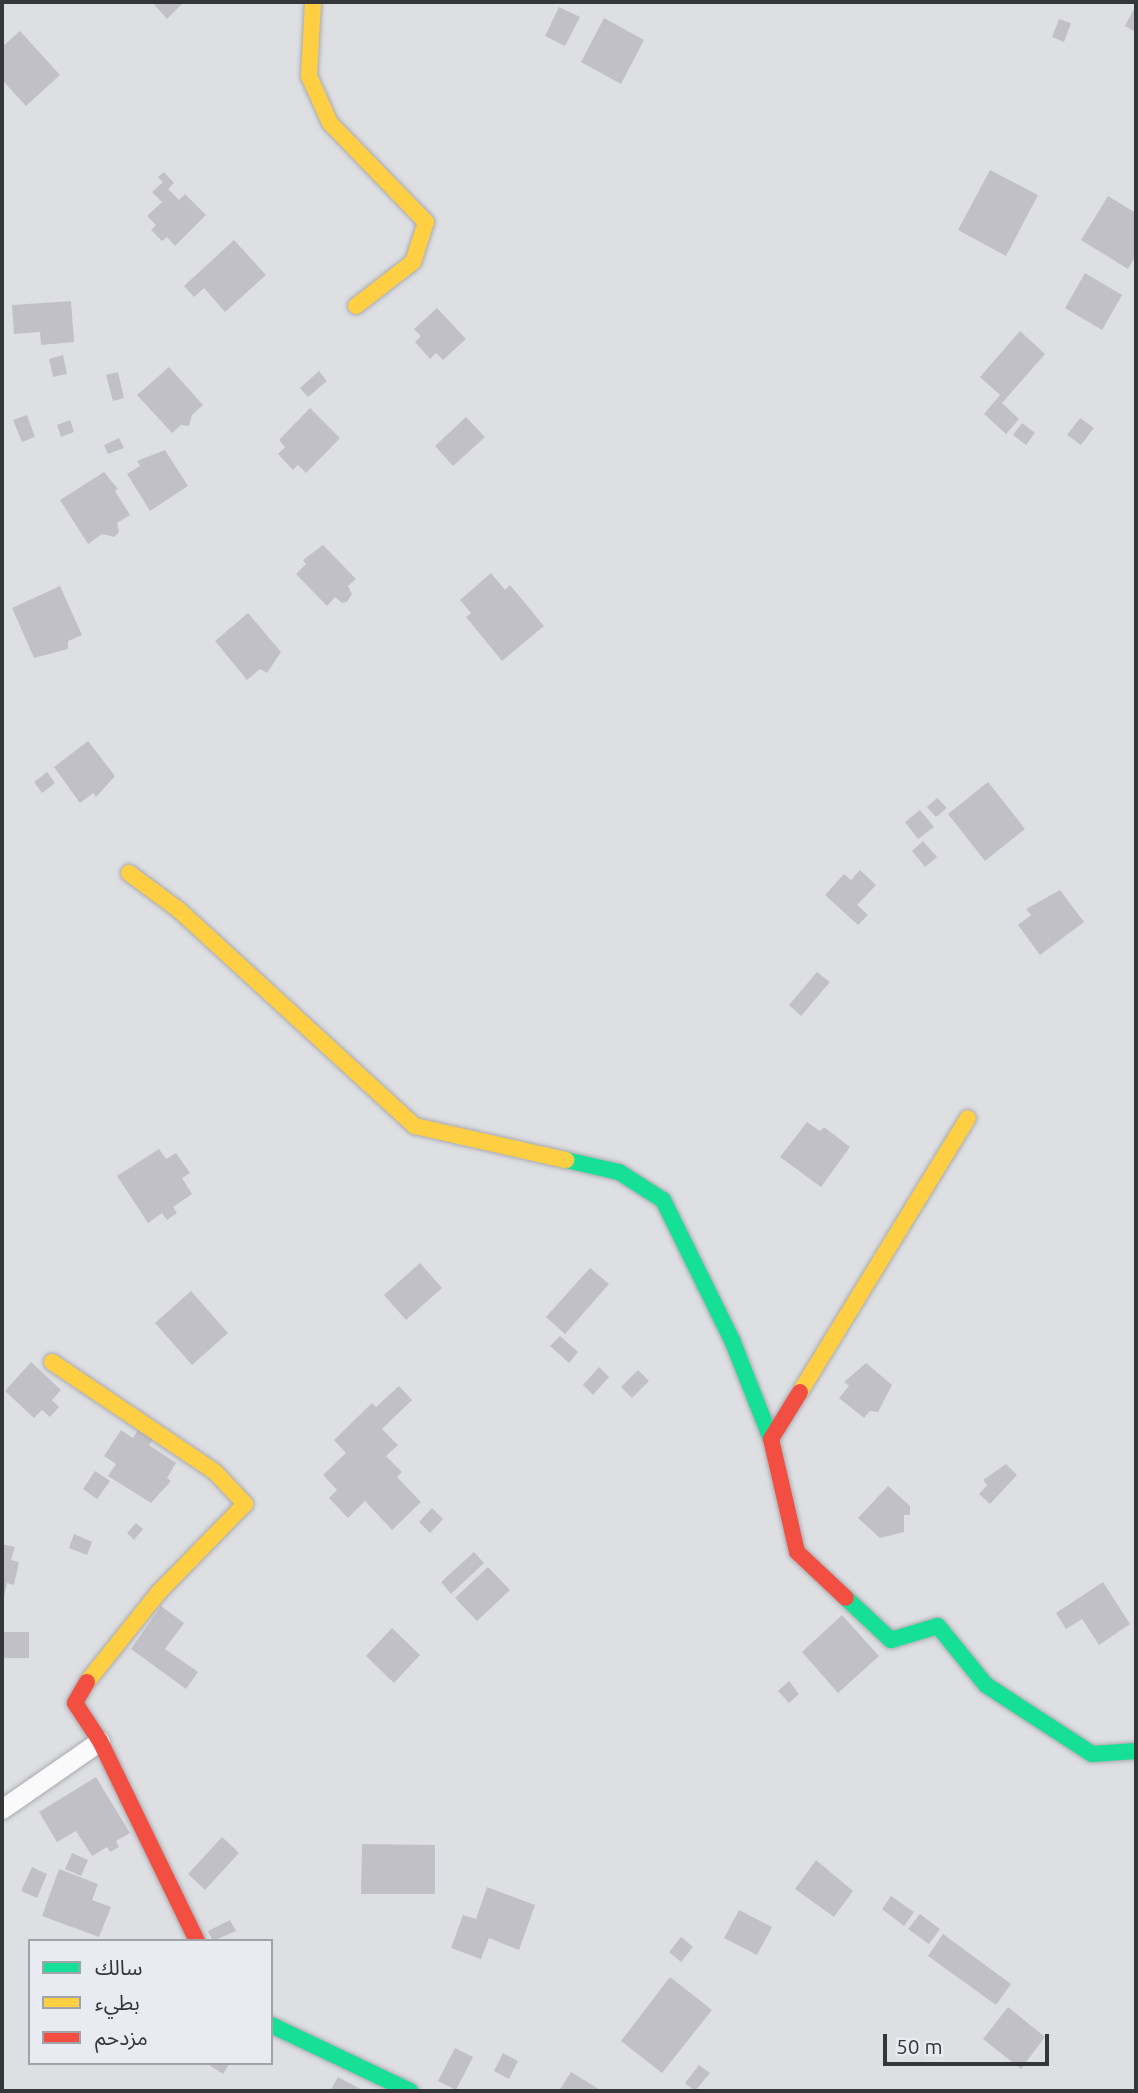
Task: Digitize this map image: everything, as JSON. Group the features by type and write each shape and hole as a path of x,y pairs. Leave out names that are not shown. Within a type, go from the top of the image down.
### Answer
{"street":[{"path":"313,2 309,76 330,123 426,222 413,262 356,306"},
{"path":"129,873 179,910 415,1125 619,1172 663,1200 732,1340 771,1439 797,1552 891,1640 939,1626 986,1685 1092,1754 1136,1751"},
{"path":"771,1439 968,1118"},
{"path":"52,1362 215,1472 245,1504 94,1667 75,1703 100,1741 196,1939"},
{"path":"2,1809 100,1741"},
{"path":"273,2026 410,2091"}],"building":[{"path":"152,2 180,2 182,4 167,19"},
{"path":"1136,5 1136,32 1125,26"},
{"path":"559,7 580,17 565,46 545,36"},
{"path":"604,18 644,40 621,84 581,62"},
{"path":"1059,19 1071,23 1064,42 1052,37"},
{"path":"20,31 60,75 26,106 2,80 2,47"},
{"path":"990,170 1038,195 1006,256 958,230"},
{"path":"164,172 174,183 168,189 179,200 185,194 206,215 175,246 167,237 162,241 151,230 156,225 147,216 162,202 152,192 163,182 158,177"},
{"path":"1108,196 1136,213 1136,255 1128,269 1081,240"},
{"path":"234,240 266,275 225,312 204,288 194,297 184,286"},
{"path":"1085,273 1122,295 1102,330 1065,308"},
{"path":"71,301 74,342 41,345 40,332 14,334 12,305"},
{"path":"437,308 466,339 443,360 436,353 430,359 415,342 421,336 414,329"},
{"path":"1020,331 1045,354 1002,403 1019,419 1006,434 984,414 1000,395 980,377"},
{"path":"63,355 67,374 53,377 49,359"},
{"path":"169,367 203,405 192,415 189,426 181,425 172,433 137,395"},
{"path":"319,371 327,381 308,397 300,388"},
{"path":"118,372 124,398 113,401 106,375"},
{"path":"310,408 340,438 306,473 298,465 293,470 278,454 285,447 279,440"},
{"path":"27,415 35,437 22,442 13,420"},
{"path":"466,417 485,437 453,466 435,446"},
{"path":"1080,418 1094,428 1081,445 1067,435"},
{"path":"70,420 74,432 61,437 57,425"},
{"path":"1022,423 1035,433 1026,445 1013,435"},
{"path":"119,438 124,448 108,454 104,445"},
{"path":"165,450 188,486 150,511 127,474 140,466 137,461"},
{"path":"104,472 118,489 115,491 130,515 117,523 119,532 114,537 102,534 88,544 60,500"},
{"path":"323,545 356,579 348,586 352,594 347,602 342,603 335,597 327,606 296,574 306,564 303,560"},
{"path":"491,573 505,590 510,585 544,626 502,661 466,617 471,613 460,600"},
{"path":"60,586 82,635 68,641 68,649 34,658 12,608"},
{"path":"248,613 281,652 267,673 260,669 247,680 215,641"},
{"path":"88,741 115,776 96,797 93,793 80,803 54,767"},
{"path":"47,772 55,783 42,793 34,782"},
{"path":"988,782 1025,829 985,861 948,814"},
{"path":"937,798 947,808 936,817 927,807"},
{"path":"920,810 934,827 918,839 905,822"},
{"path":"923,841 937,857 925,867 912,851"},
{"path":"860,870 876,885 857,905 868,915 858,925 825,895 844,874 851,880"},
{"path":"1060,890 1084,922 1040,955 1018,925 1031,915 1026,909"},
{"path":"817,972 830,982 801,1016 789,1005"},
{"path":"807,1122 820,1131 824,1127 850,1147 821,1187 780,1157"},
{"path":"159,1149 166,1159 176,1153 190,1173 182,1178 192,1194 173,1207 177,1213 167,1220 162,1213 148,1223 117,1176"},
{"path":"420,1263 442,1288 406,1320 384,1295"},
{"path":"590,1268 609,1284 565,1334 546,1317"},
{"path":"191,1291 228,1333 192,1365 155,1323"},
{"path":"560,1336 578,1352 569,1363 550,1346"},
{"path":"31,1362 61,1390 52,1400 59,1407 50,1417 42,1410 34,1418 5,1391"},
{"path":"866,1363 892,1385 878,1412 870,1411 864,1418 839,1398 849,1386 844,1382"},
{"path":"599,1367 609,1377 593,1395 583,1385"},
{"path":"638,1370 649,1381 632,1398 621,1387"},
{"path":"399,1386 412,1400 382,1429 398,1445 386,1456 402,1472 397,1477 421,1502 392,1530 365,1501 348,1518 329,1498 337,1490 323,1475 346,1453 334,1440 372,1403 376,1407"},
{"path":"121,1430 133,1438 138,1430 153,1439 149,1445 176,1463 167,1478 171,1481 151,1503 108,1476 116,1464 104,1456"},
{"path":"1006,1464 1017,1475 990,1504 979,1494 987,1485 983,1480"},
{"path":"95,1471 110,1481 97,1499 83,1489"},
{"path":"888,1486 910,1506 910,1515 904,1515 904,1532 880,1538 858,1518"},
{"path":"432,1508 443,1519 430,1533 419,1522"},
{"path":"136,1523 143,1529 134,1540 127,1533"},
{"path":"74,1534 92,1542 87,1555 69,1548"},
{"path":"2,1544 15,1547 11,1560 19,1562 14,1585 7,1583 3,1601"},
{"path":"474,1552 484,1563 451,1594 441,1582"},
{"path":"488,1567 510,1590 477,1621 455,1598"},
{"path":"1103,1582 1130,1624 1099,1645 1082,1619 1066,1629 1056,1613"},
{"path":"161,1606 184,1623 165,1649 198,1672 186,1689 131,1649"},
{"path":"842,1615 879,1656 838,1693 802,1652"},
{"path":"392,1628 420,1655 394,1683 366,1656"},
{"path":"2,1632 29,1632 29,1658 2,1658"},
{"path":"789,1681 799,1694 789,1703 778,1691"},
{"path":"96,1777 130,1833 116,1841 119,1847 110,1852 107,1847 92,1856 76,1831 57,1842 39,1812"},
{"path":"222,1837 239,1853 205,1890 188,1874"},
{"path":"362,1844 435,1845 435,1894 361,1894"},
{"path":"72,1853 88,1860 81,1876 65,1869"},
{"path":"816,1860 853,1891 834,1917 795,1889"},
{"path":"32,1867 47,1874 37,1898 21,1891"},
{"path":"59,1869 98,1884 92,1900 111,1907 99,1937 42,1916"},
{"path":"487,1887 535,1905 519,1950 489,1938 481,1959 451,1948 463,1915 476,1919"},
{"path":"891,1896 914,1912 904,1926 882,1909"},
{"path":"739,1910 772,1927 757,1955 724,1938"},
{"path":"920,1914 940,1929 929,1944 908,1929"},
{"path":"230,1920 236,1931 212,1939 208,1931"},
{"path":"943,1934 1011,1984 996,2005 928,1956"},
{"path":"681,1937 693,1947 681,1962 669,1952"},
{"path":"670,1977 712,2010 662,2073 621,2041"},
{"path":"1008,2007 1045,2037 1021,2069 983,2039"},
{"path":"455,2048 473,2057 456,2090 438,2081"},
{"path":"503,2053 518,2061 509,2079 494,2071"},
{"path":"209,2065 229,2065 223,2074"},
{"path":"699,2065 710,2073 695,2091 685,2083"},
{"path":"571,2072 602,2091 559,2091"},
{"path":"338,2077 364,2091 330,2091"}],"traffic: fast":[{"path":"566,1160 619,1172 663,1200 732,1340 771,1439"},
{"path":"846,1598 891,1640 938,1626 986,1685 1092,1754 1136,1751"},
{"path":"273,2026 410,2091"}],"traffic: slow":[{"path":"313,2 309,76 330,123 426,222 413,262 356,306"},
{"path":"129,873 179,910 415,1126 566,1160"},
{"path":"800,1392 968,1118"},
{"path":"52,1362 215,1472 245,1504 159,1592 87,1682"}],"traffic: jam":[{"path":"800,1392 771,1439 797,1552 846,1598"},
{"path":"87,1682 75,1703 100,1741 196,1939"}]}
